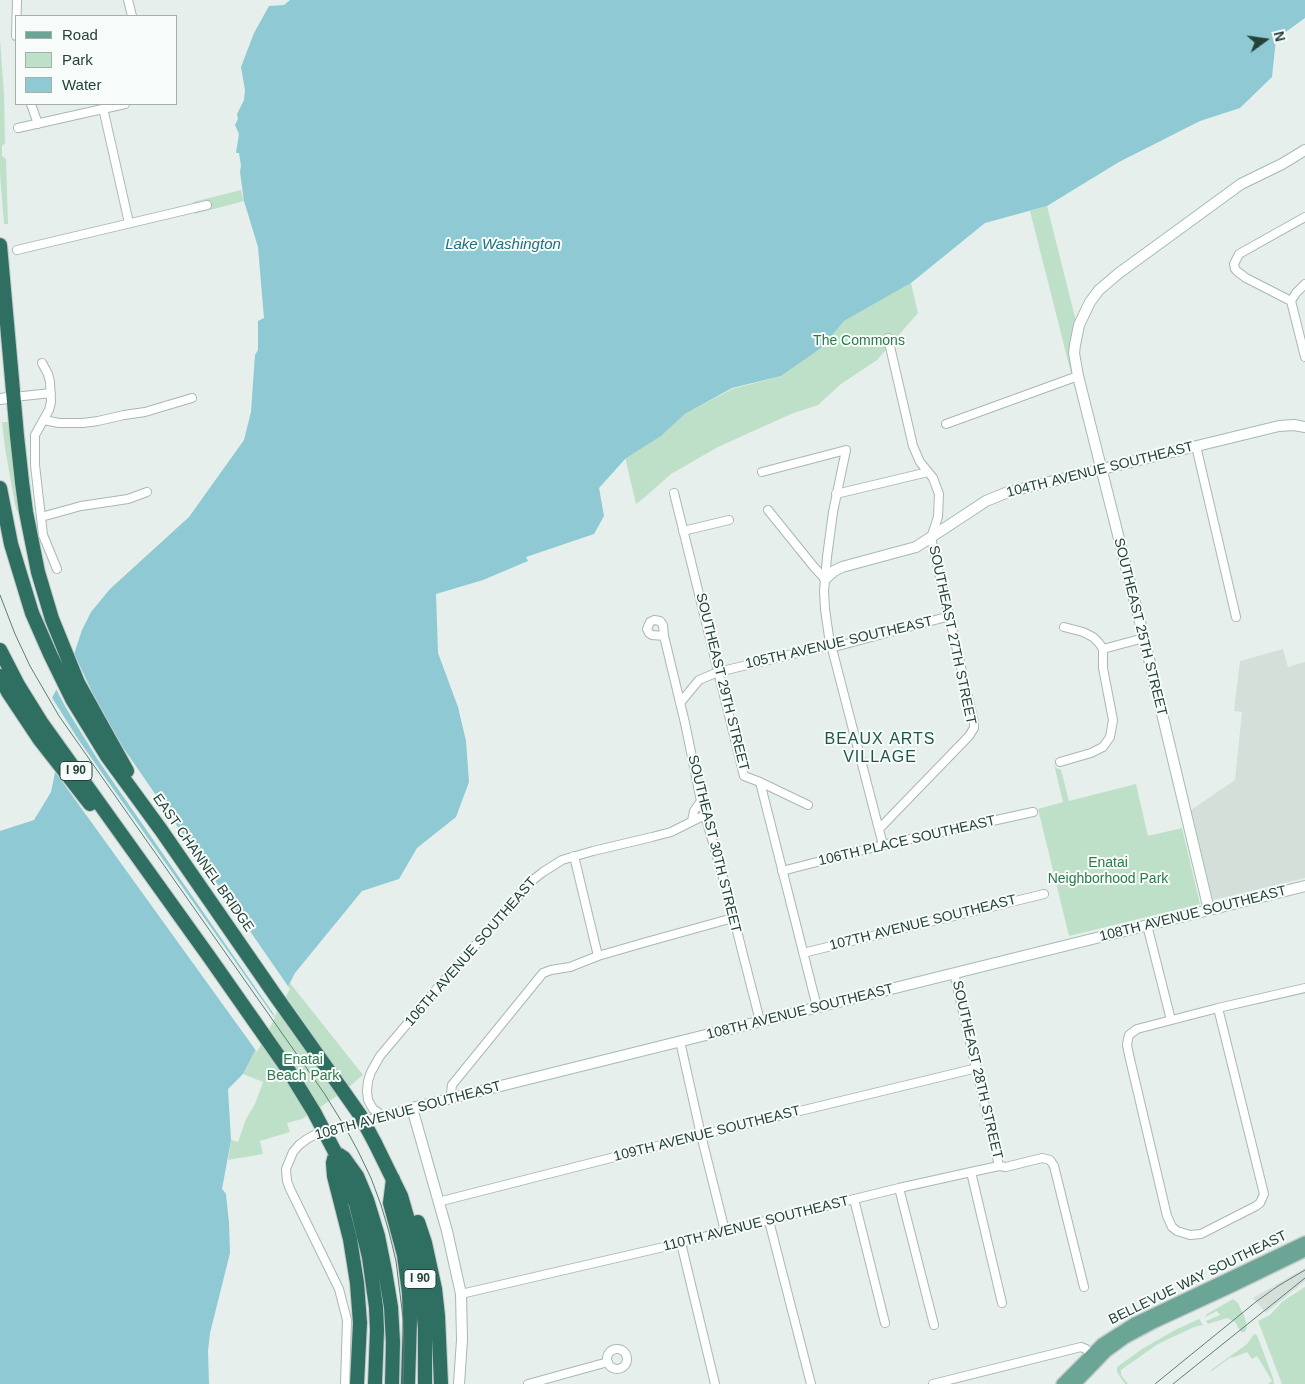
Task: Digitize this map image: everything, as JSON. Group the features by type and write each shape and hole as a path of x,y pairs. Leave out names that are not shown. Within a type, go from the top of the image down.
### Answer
{"highway":[{"path":"0,245 7,398 17,436 26,512 41,584 52,619 78,683 161,830"},
{"name":"EAST CHANNEL BRIDGE","path":"0,488 11,544 24,590 42,637 72,700 103,750 360,1115 393,1179"},
{"name":"I 90","path":"0,650 35,714 287,1068 314,1112 338,1158 356,1204 369,1256 376,1315 375,1384"},
{"path":"0,676 26,720 59,766 159,887"},
{"path":"338,1158 334,1176 350,1239 357,1282 360,1323 357,1384"},
{"path":"338,1158 357,1176 373,1218 382,1254 391,1316 393,1342 392,1384"},
{"path":"393,1179 390,1202 404,1256 409,1294 408,1384"},
{"path":"393,1179 415,1212 425,1243 435,1289 441,1384"},
{"name":"I 90","path":"393,1179 407,1214 414,1240 424,1320 425,1384"}],"main road":[{"name":"BELLEVUE WAY SOUTHEAST","path":"1075,1384 1108,1340 1135,1323 1305,1242"},
{"name":"BELLEVUE WAY SOUTHEAST","path":"1062,1384 1094,1358 1142,1328 1305,1252"},
{"path":"1237,1284 1256,1265"}],"street":[{"path":"17,0 17,15"},
{"path":"128,0 132,15"},
{"path":"31,105 38,124"},
{"path":"18,128 120,105"},
{"path":"103,108 129,224"},
{"name":"SOUTHEAST 25TH STREET","path":"1209,910 1144,638 1078,376 1074,352 1079,325 1090,302 1110,280 1240,184 1282,164 1305,150"},
{"path":"17,250 207,205"},
{"path":"1291,301 1246,278 1236,269 1234,264 1239,254 1305,217"},
{"path":"1305,284 1291,301 1305,357"},
{"name":"SOUTHEAST 27TH STREET","path":"879,829 972,733 974,723 931,538 938,517 939,500 936,485 916,454 888,338"},
{"path":"42,363 50,382 51,402 49,410 35,435 35,464 43,535 57,569"},
{"path":"946,424 1078,376"},
{"path":"7,398 51,393"},
{"path":"44,420 59,423 98,421 144,412 192,398"},
{"name":"104TH AVENUE SOUTHEAST","path":"825,580 842,567 916,547 979,506 998,496 1279,426 1305,426"},
{"path":"1196,446 1236,617"},
{"path":"762,472 846,450 836,494 827,557 825,609 831,645 883,844"},
{"path":"836,494 928,472"},
{"path":"41,517 80,506 128,499 147,492"},
{"name":"SOUTHEAST 29TH STREET","path":"674,493 744,776 760,782 817,1007"},
{"path":"768,510 825,580"},
{"path":"684,531 729,520"},
{"name":"105TH AVENUE SOUTHEAST","path":"680,703 699,680 718,672 831,645 838,646 950,616"},
{"path":"1060,762 1098,750 1108,742 1113,720 1103,668 1103,649 1093,637 1064,627"},
{"name":"SOUTHEAST 30TH STREET","path":"664,636 701,801 760,1021"},
{"path":"1103,649 1144,638"},
{"path":"760,782 808,805"},
{"path":"692,821 694,811 701,801"},
{"name":"106TH PLACE SOUTHEAST","path":"782,871 883,844 1033,812"},
{"name":"106TH AVENUE SOUTHEAST","path":"382,1115 373,1109 368,1100 367,1091 371,1072 380,1056 533,880 555,864 574,856 671,832 705,815"},
{"path":"574,856 598,956"},
{"name":"108TH AVENUE SOUTHEAST","path":"345,1384 347,1320 339,1289 287,1181 286,1169 288,1161 298,1145 316,1134 382,1115 1305,886"},
{"name":"107TH AVENUE SOUTHEAST","path":"803,953 1044,894"},
{"path":"453,1098 451,1093 452,1086 543,973 570,967 598,956 733,918"},
{"path":"1147,925 1171,1020"},
{"name":"SOUTHEAST 28TH STREET","path":"954,973 1000,1166"},
{"path":"1218,1008 1264,1194 1260,1203 1256,1206 1201,1234 1190,1235 1177,1231 1172,1227 1167,1216 1129,1055 1127,1045 1129,1035 1137,1029 1218,1008 1305,988"},
{"path":"680,1041 725,1231"},
{"name":"109TH AVENUE SOUTHEAST","path":"438,1202 977,1068"},
{"path":"412,1108 447,1231 461,1294 462,1340 459,1384"},
{"name":"110TH AVENUE SOUTHEAST","path":"461,1294 681,1243 899,1188 1042,1158 1050,1160 1054,1166 1084,1287"},
{"path":"971,1172 1002,1304"},
{"path":"899,1188 934,1326"},
{"path":"854,1199 885,1323"},
{"path":"769,1221 811,1384"},
{"path":"681,1243 715,1384"},
{"path":"933,1384 1081,1347 1086,1349 1094,1358"},
{"path":"528,1384 608,1362"}],"shaded area":[{"path":"1283,649 1288,667 1305,662 1305,878 1213,900 1191,810 1235,780 1242,712 1234,711 1240,661"},
{"path":"1305,1268 1305,1281 1266,1313 1253,1298"}],"green space":[{"path":"0,38 5,143 2,146 2,156 6,159 8,224 4,224 0,173"},
{"path":"241,190 244,201 195,214 193,202"},
{"path":"1047,206 1078,329 1074,371 1071,373 1030,211"},
{"name":"The Commons","path":"911,283 918,313 877,360 841,384 818,405 791,414 718,447 671,474 636,504 625,457 661,436 685,414 732,389 781,376 820,347 844,321"},
{"path":"2,422 12,422 21,510 17,511 5,448"},
{"name":"Enatai Neighborhood Park","path":"1054,764 1056,768 1061,770 1069,801 1136,784 1148,836 1182,828 1200,904 1069,936 1038,809 1063,802"},
{"name":"Enatai Beach Park","path":"290,983 363,1075 343,1092 302,1119 287,1123 290,1132 260,1141 263,1154 228,1160 231,1140 238,1142 263,1082 243,1074"},
{"path":"1305,1287 1305,1384 1282,1384 1258,1321 1270,1315 1283,1301"},
{"path":"1233,1299 1238,1303 1245,1318 1247,1327 1245,1332 1241,1332 1235,1322 1227,1318 1208,1324 1206,1321 1220,1315 1217,1311 1205,1317 1207,1314"},
{"path":"1199,1319 1203,1325 1194,1327 1158,1344 1121,1370 1121,1375 1128,1384 1125,1384 1117,1372 1117,1367 1142,1349"},
{"path":"1254,1334 1257,1335 1274,1384 1268,1384 1272,1381 1257,1356 1252,1359 1247,1352 1231,1357 1211,1370 1247,1344"}],"water":[{"name":"Lake Washington","path":"290,0 1305,0 1305,18 1276,39 1272,77 1240,108 1200,121 1119,162 1047,206 985,223 911,283 844,321 821,348 781,376 732,388 685,414 661,436 626,458 599,488 604,516 594,534 526,557 528,561 483,580 436,594 438,653 458,707 466,741 469,782 456,817 417,848 399,879 362,891 295,973 243,1074 228,1089 231,1140 222,1189 226,1194 230,1253 210,1333 208,1351 209,1384 0,1384 0,831 34,820 51,792 61,744 51,700 74,654 82,630 91,612 110,589 189,517 244,440 251,412 255,355 258,350 258,321 264,318 258,247 244,201 239,153 236,153 239,134 235,125 238,119 237,114 244,100 245,90 241,67 254,33 269,6 284,5"}],"pier":[{"path":"73,651 93,694 122,746 290,989 275,1016 98,760 66,708 55,687"},
{"path":"51,696 78,739 275,1018 257,1052 53,769 59,744 49,701"}],"tram line":[{"path":"0,595 30,666 59,716 324,1093 358,1151 381,1205 396,1261 403,1318 403,1384"},
{"path":"1155,1384 1257,1301 1305,1270"},
{"path":"1173,1384 1305,1278"}],"district":[{"name":"BEAUX ARTS VILLAGE","path":"880,749"}]}
